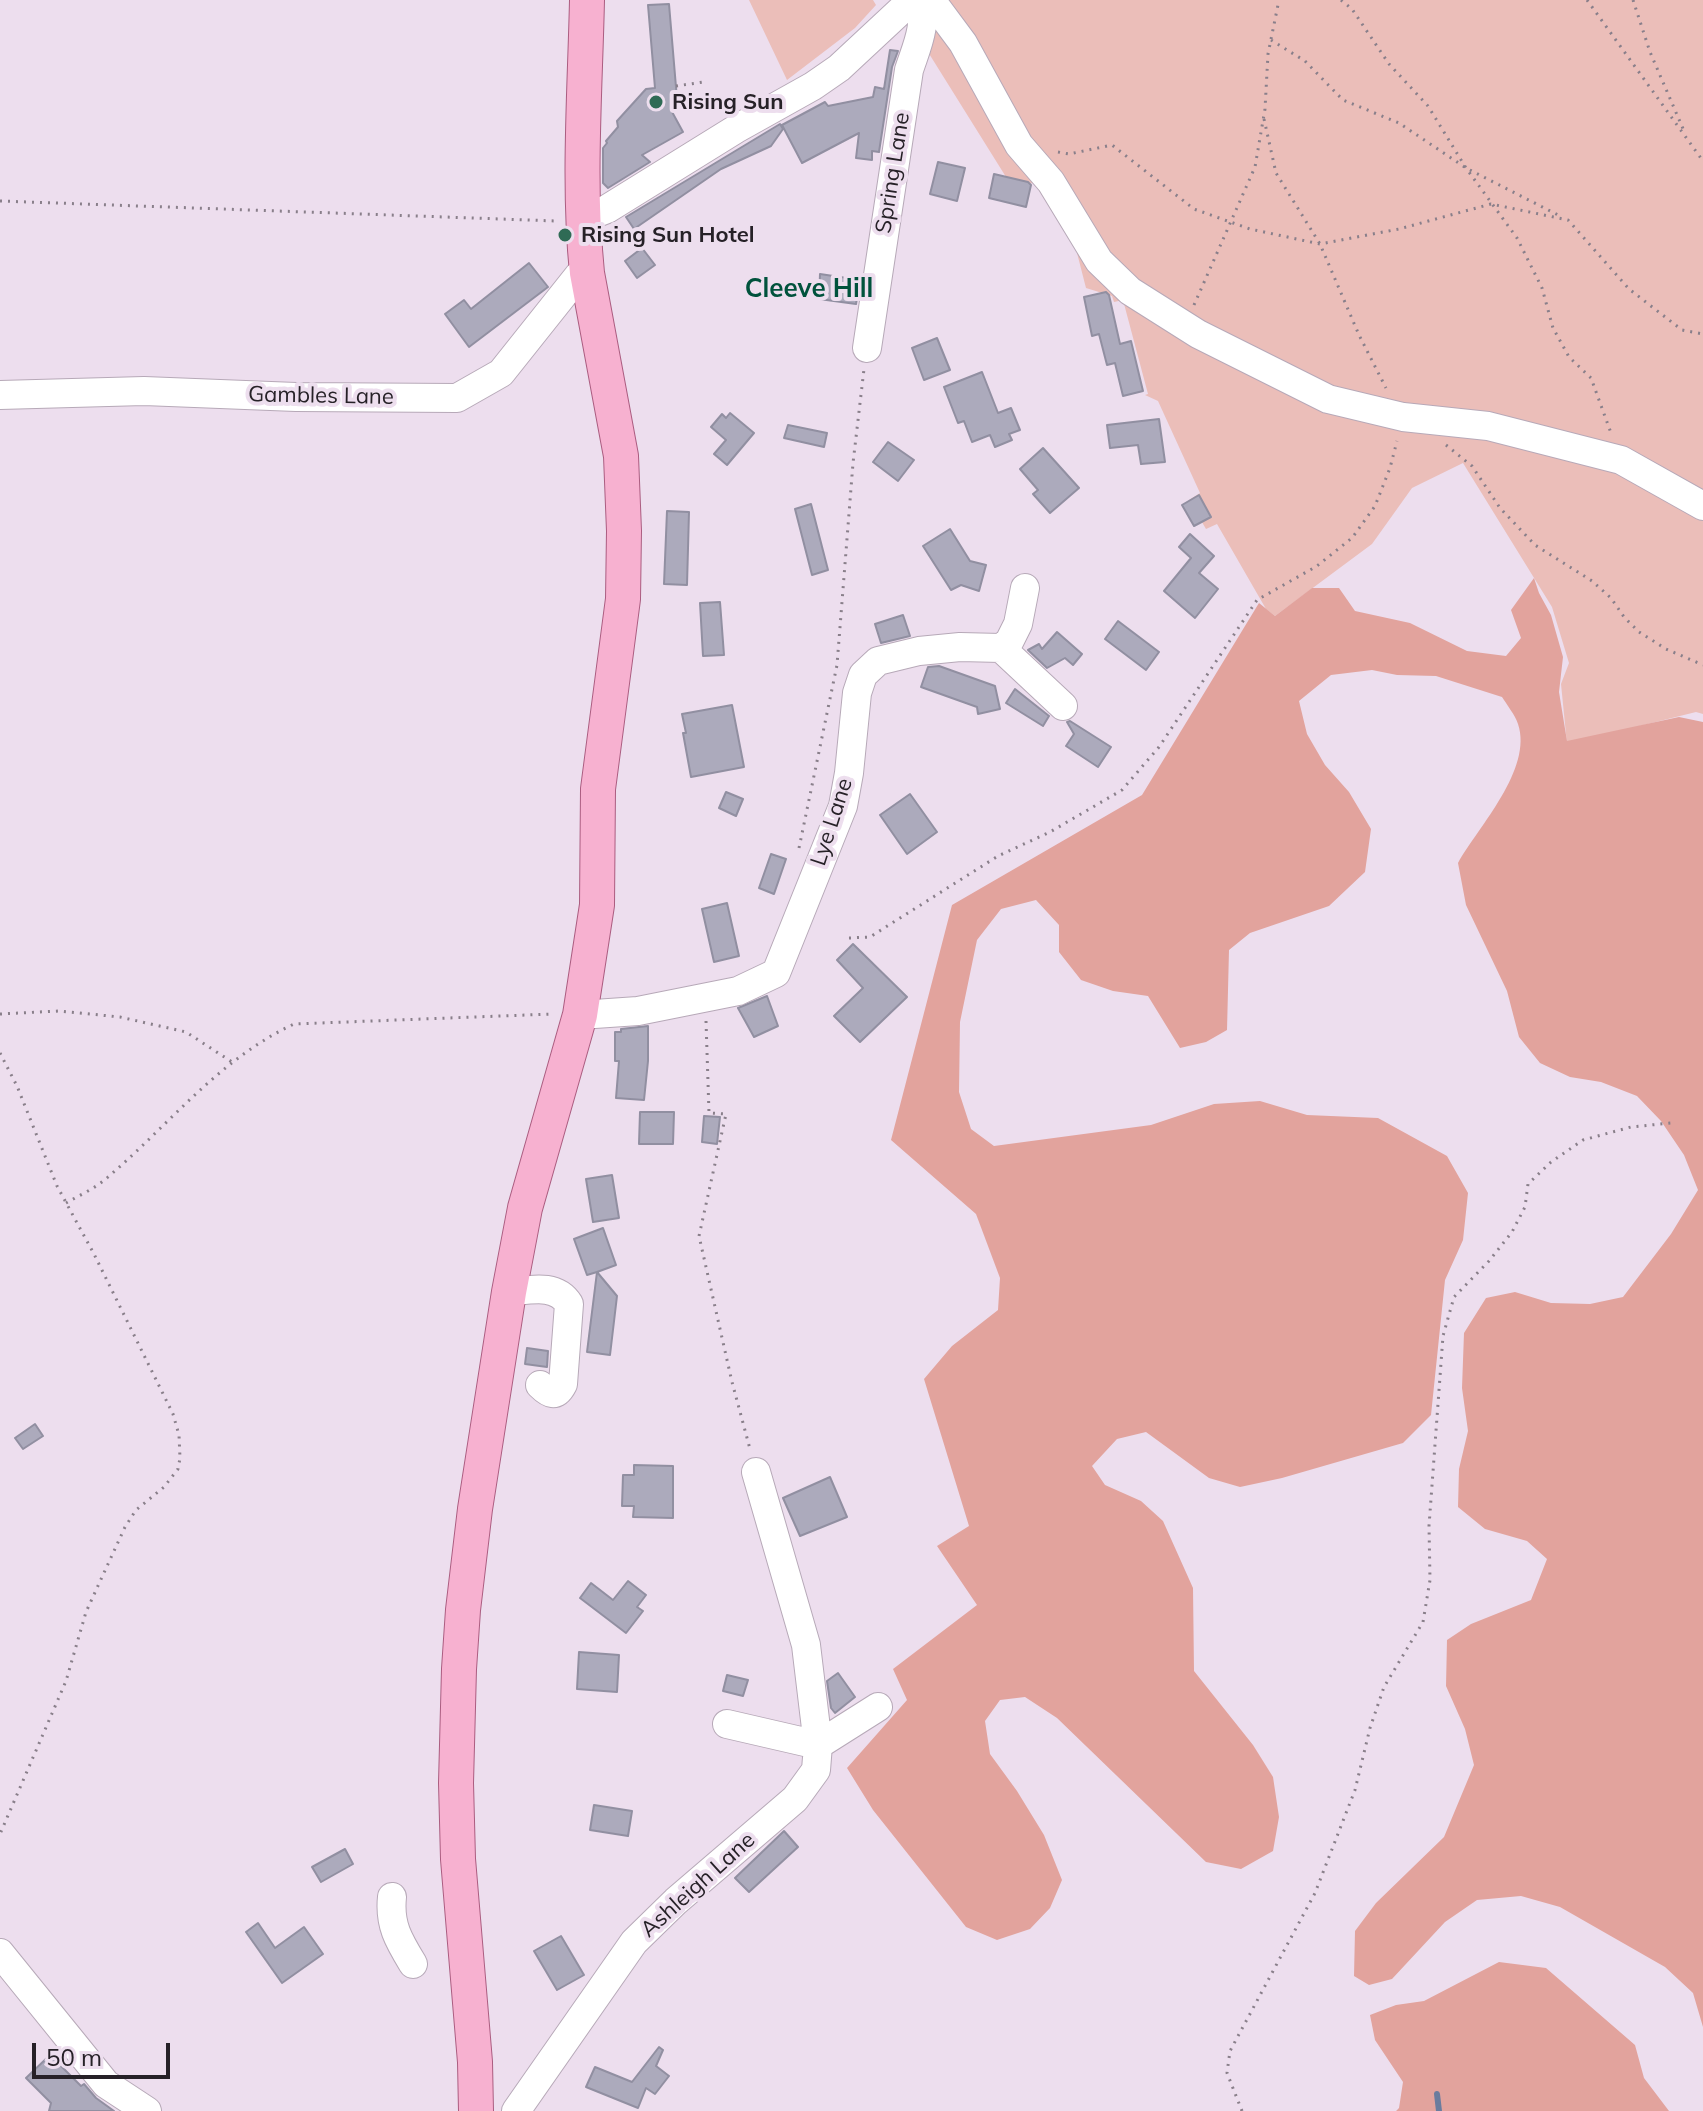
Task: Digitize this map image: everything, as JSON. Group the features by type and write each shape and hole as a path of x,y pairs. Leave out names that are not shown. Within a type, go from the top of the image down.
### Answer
{"main road":[{"path":"476,2111 475,2062 458,1859 459,1669 475,1509 509,1292 564,1014 597,905 598,789 620,624 624,531 621,456 587,273 584,218 587,0"}],"street":[{"path":"584,218 607,209 736,129 813,86 839,68 912,0"},
{"name":"Spring Lane","path":"867,348 909,70 922,31 923,10 918,0"},
{"path":"925,0 934,4 963,43 1019,145 1051,182 1099,261 1130,291 1185,326 1328,399 1403,417 1488,426 1621,460 1703,506"},
{"name":"Gambles Lane","path":"0,395 144,391 296,397 457,398 501,373 579,275 587,273"},
{"path":"1025,588 1018,624 1009,642 1001,648 1063,706"},
{"name":"Lye Lane","path":"564,1014 638,1011 738,991 776,973 843,806 859,684 869,668 878,661 919,651 960,647 1001,648"},
{"path":"509,1292 552,1290 560,1293 569,1304 563,1384 554,1394 540,1385"},
{"name":"Ashleigh Lane","path":"516,2111 634,1942 676,1901 795,1799 816,1770 818,1745 806,1645 756,1472"},
{"path":"727,1724 818,1745 878,1707"},
{"path":"392,1897 392,1924 413,1964"},
{"path":"0,1953 106,2084 147,2111"}],"path":[{"path":"1185,326 1255,167 1279,0"},
{"path":"1341,0 1352,9 1389,64 1428,106 1466,168 1517,238 1542,288 1553,328 1569,357 1591,378 1621,460"},
{"path":"1587,0 1703,161"},
{"path":"1633,0 1650,52 1687,138"},
{"path":"1271,40 1305,61 1343,100 1399,123 1466,168 1568,220 1629,289 1682,330 1703,334"},
{"path":"676,86 704,82"},
{"path":"849,938 870,937 998,856 1050,832 1122,790 1159,747 1257,600 1317,566 1352,538 1375,506 1390,468 1403,417 1359,335 1320,244 1276,173 1264,116"},
{"path":"1057,152 1069,154 1112,145 1194,209 1231,222 1320,244 1399,229 1491,204 1568,220"},
{"path":"0,201 563,221 584,218"},
{"path":"796,857 837,665 853,463 867,348"},
{"path":"1441,442 1472,466 1500,508 1535,545 1592,581 1611,598 1639,632 1666,649 1703,665"},
{"path":"705,998 709,1113 726,1114 699,1236 756,1472"},
{"path":"0,1014 59,1011 120,1017 186,1032 232,1062"},
{"path":"66,1203 106,1180 204,1084 232,1062 263,1038 294,1024 564,1014"},
{"path":"0,1053 17,1086 57,1186 126,1316 173,1414 179,1435 180,1458 178,1469 164,1487 136,1510 125,1527 86,1612 66,1681 0,1834"},
{"path":"1242,2111 1227,2073 1230,2051 1315,1893 1355,1790 1384,1687 1423,1622 1430,1580 1429,1526 1443,1336 1454,1297 1512,1232 1525,1207 1528,1184 1551,1162 1583,1140 1631,1127 1671,1123"}],"shaded area":[{"path":"749,0 873,0 876,5 855,28 787,80"},
{"path":"901,0 1703,0 1703,714 1696,712 1567,744 1561,684 1569,663 1552,607 1463,463 1412,488 1372,544 1275,616 1266,609 1217,524 1206,529 1189,500 1200,493 1158,401 1145,395 1148,394 1123,300 1114,302 1112,296 1086,288 1076,249 1035,184 1006,177 913,28"},
{"path":"1534,578 1551,615 1563,657 1559,692 1567,741 1679,717 1703,722 1703,2027 1693,1993 1665,1967 1560,1907 1521,1896 1477,1900 1445,1922 1392,1979 1369,1985 1354,1976 1355,1931 1376,1903 1444,1837 1474,1765 1465,1729 1446,1686 1447,1640 1471,1624 1531,1600 1547,1559 1527,1541 1485,1529 1458,1507 1459,1469 1468,1431 1462,1388 1464,1333 1486,1298 1515,1292 1551,1303 1590,1304 1623,1297 1671,1234 1698,1190 1684,1155 1661,1121 1637,1096 1601,1082 1570,1077 1540,1063 1519,1037 1507,991 1466,905 1458,863 1511,778 1521,741 1518,724 1502,697 1436,676 1397,675 1372,670 1331,675 1299,701 1307,734 1325,765 1349,792 1371,829 1365,872 1329,906 1250,933 1229,950 1227,1030 1206,1042 1180,1048 1148,996 1113,991 1081,980 1059,952 1059,925 1036,900 1001,909 977,940 960,1022 959,1092 971,1129 994,1146 1151,1125 1214,1104 1260,1101 1307,1115 1378,1118 1447,1156 1468,1193 1463,1240 1445,1280 1431,1415 1403,1443 1240,1487 1209,1478 1146,1432 1117,1439 1092,1466 1105,1485 1141,1501 1163,1521 1193,1588 1194,1671 1253,1745 1273,1777 1279,1817 1273,1851 1241,1869 1206,1862 1057,1718 1025,1697 1000,1700 985,1721 990,1754 1044,1835 1062,1880 1050,1908 1030,1929 997,1940 966,1927 873,1810 847,1768 907,1700 893,1669 977,1605 937,1546 969,1526 924,1379 952,1346 998,1310 1000,1278 976,1214 891,1140 952,905 1142,795 1259,603 1275,616 1312,588 1339,588 1355,611 1410,623 1467,651 1506,656 1521,638 1511,610"},
{"path":"1499,1962 1546,1968 1635,2045 1644,2078 1669,2111 1396,2111 1403,2082 1375,2040 1370,2015 1396,2005 1424,2001"}],"building":[{"path":"669,4 677,99 671,110 683,132 642,155 650,162 608,188 603,183 603,148 606,141 618,127 617,121 646,89 655,88 648,5"},
{"path":"890,50 898,51 892,67 879,152 872,151 872,160 856,158 859,133 802,163 782,125 825,102 828,106 873,97 875,87 884,89"},
{"path":"780,124 783,129 771,146 721,169 634,229 626,217"},
{"path":"938,162 965,168 957,201 930,194"},
{"path":"994,174 1031,185 1026,207 989,198"},
{"path":"642,248 655,265 637,278 625,261"},
{"path":"529,263 548,287 469,347 445,314 464,300 471,309"},
{"path":"820,274 860,280 856,304 819,299"},
{"path":"1106,292 1120,344 1131,341 1143,391 1123,396 1115,363 1107,365 1099,334 1092,336 1084,297"},
{"path":"937,338 950,370 924,380 912,348"},
{"path":"982,372 998,413 1011,408 1020,430 1009,434 1012,440 995,447 990,435 972,442 964,421 958,423 944,387"},
{"path":"730,413 754,433 727,465 714,454 726,440 711,427 722,414 726,418"},
{"path":"1159,419 1165,462 1141,464 1138,445 1110,448 1107,425"},
{"path":"788,425 827,433 824,447 784,438"},
{"path":"888,442 914,460 898,481 873,462"},
{"path":"1043,448 1079,488 1050,513 1033,494 1038,490 1020,469"},
{"path":"1199,495 1211,517 1194,526 1182,505"},
{"path":"811,504 828,570 812,575 795,509"},
{"path":"667,511 689,512 687,585 664,584"},
{"path":"950,529 970,561 986,565 979,591 961,585 951,590 923,546"},
{"path":"1190,534 1214,556 1199,573 1218,589 1195,618 1164,591 1191,558 1179,547"},
{"path":"720,602 724,655 703,656 700,603"},
{"path":"903,615 910,636 881,643 875,624"},
{"path":"1118,621 1159,652 1146,670 1105,639"},
{"path":"1057,632 1082,654 1073,665 1065,658 1047,668 1028,650 1039,644 1042,649"},
{"path":"939,666 995,686 1000,709 978,714 977,707 921,687 928,667"},
{"path":"1015,689 1049,716 1043,726 1006,703"},
{"path":"732,705 744,767 691,777 682,714"},
{"path":"1067,722 1111,747 1098,767 1066,746 1074,734"},
{"path":"726,792 743,799 736,816 719,808"},
{"path":"910,794 937,832 907,854 880,815"},
{"path":"771,854 786,859 774,894 759,888"},
{"path":"727,903 739,956 714,962 702,909"},
{"path":"853,944 907,997 860,1042 834,1016 863,988 837,960"},
{"path":"767,996 778,1026 754,1037 738,1008"},
{"path":"648,1026 644,1100 616,1098 619,1061 615,1061 615,1032"},
{"path":"640,1112 674,1112 673,1144 639,1144"},
{"path":"704,1116 720,1117 717,1144 702,1142"},
{"path":"612,1175 619,1218 593,1222 586,1179"},
{"path":"603,1228 616,1265 587,1275 574,1239"},
{"path":"597,1272 617,1296 610,1355 587,1352"},
{"path":"527,1348 548,1351 547,1367 525,1364"},
{"path":"35,1424 43,1436 23,1449 15,1438"},
{"path":"634,1465 673,1466 673,1518 633,1517 634,1506 622,1506 623,1475 634,1475"},
{"path":"830,1477 847,1517 800,1536 783,1498"},
{"path":"628,1581 646,1595 637,1607 643,1611 626,1633 580,1598 591,1583 613,1600"},
{"path":"579,1652 619,1655 617,1692 577,1689"},
{"path":"838,1673 855,1697 835,1713 831,1708 827,1681"},
{"path":"727,1675 748,1680 743,1696 723,1691"},
{"path":"594,1805 632,1811 628,1836 590,1830"},
{"path":"784,1831 798,1847 749,1892 735,1878"},
{"path":"345,1849 353,1864 321,1882 312,1867"},
{"path":"258,1923 275,1948 304,1927 323,1954 282,1983 246,1932"},
{"path":"561,1936 584,1975 557,1990 534,1951"},
{"path":"659,2047 663,2050 656,2066 669,2076 655,2094 646,2088 638,2108 586,2087 595,2067 632,2082"},
{"path":"50,2055 81,2086 84,2084 114,2111 49,2111 51,2103 26,2078"}],"waterway":[{"path":"1437,2094 1439,2111"}],"place":[{"name":"Rising Sun","path":"656,102"},
{"name":"Rising Sun Hotel","path":"565,235"}],"district":[{"name":"Cleeve Hill","path":"809,289"}]}
